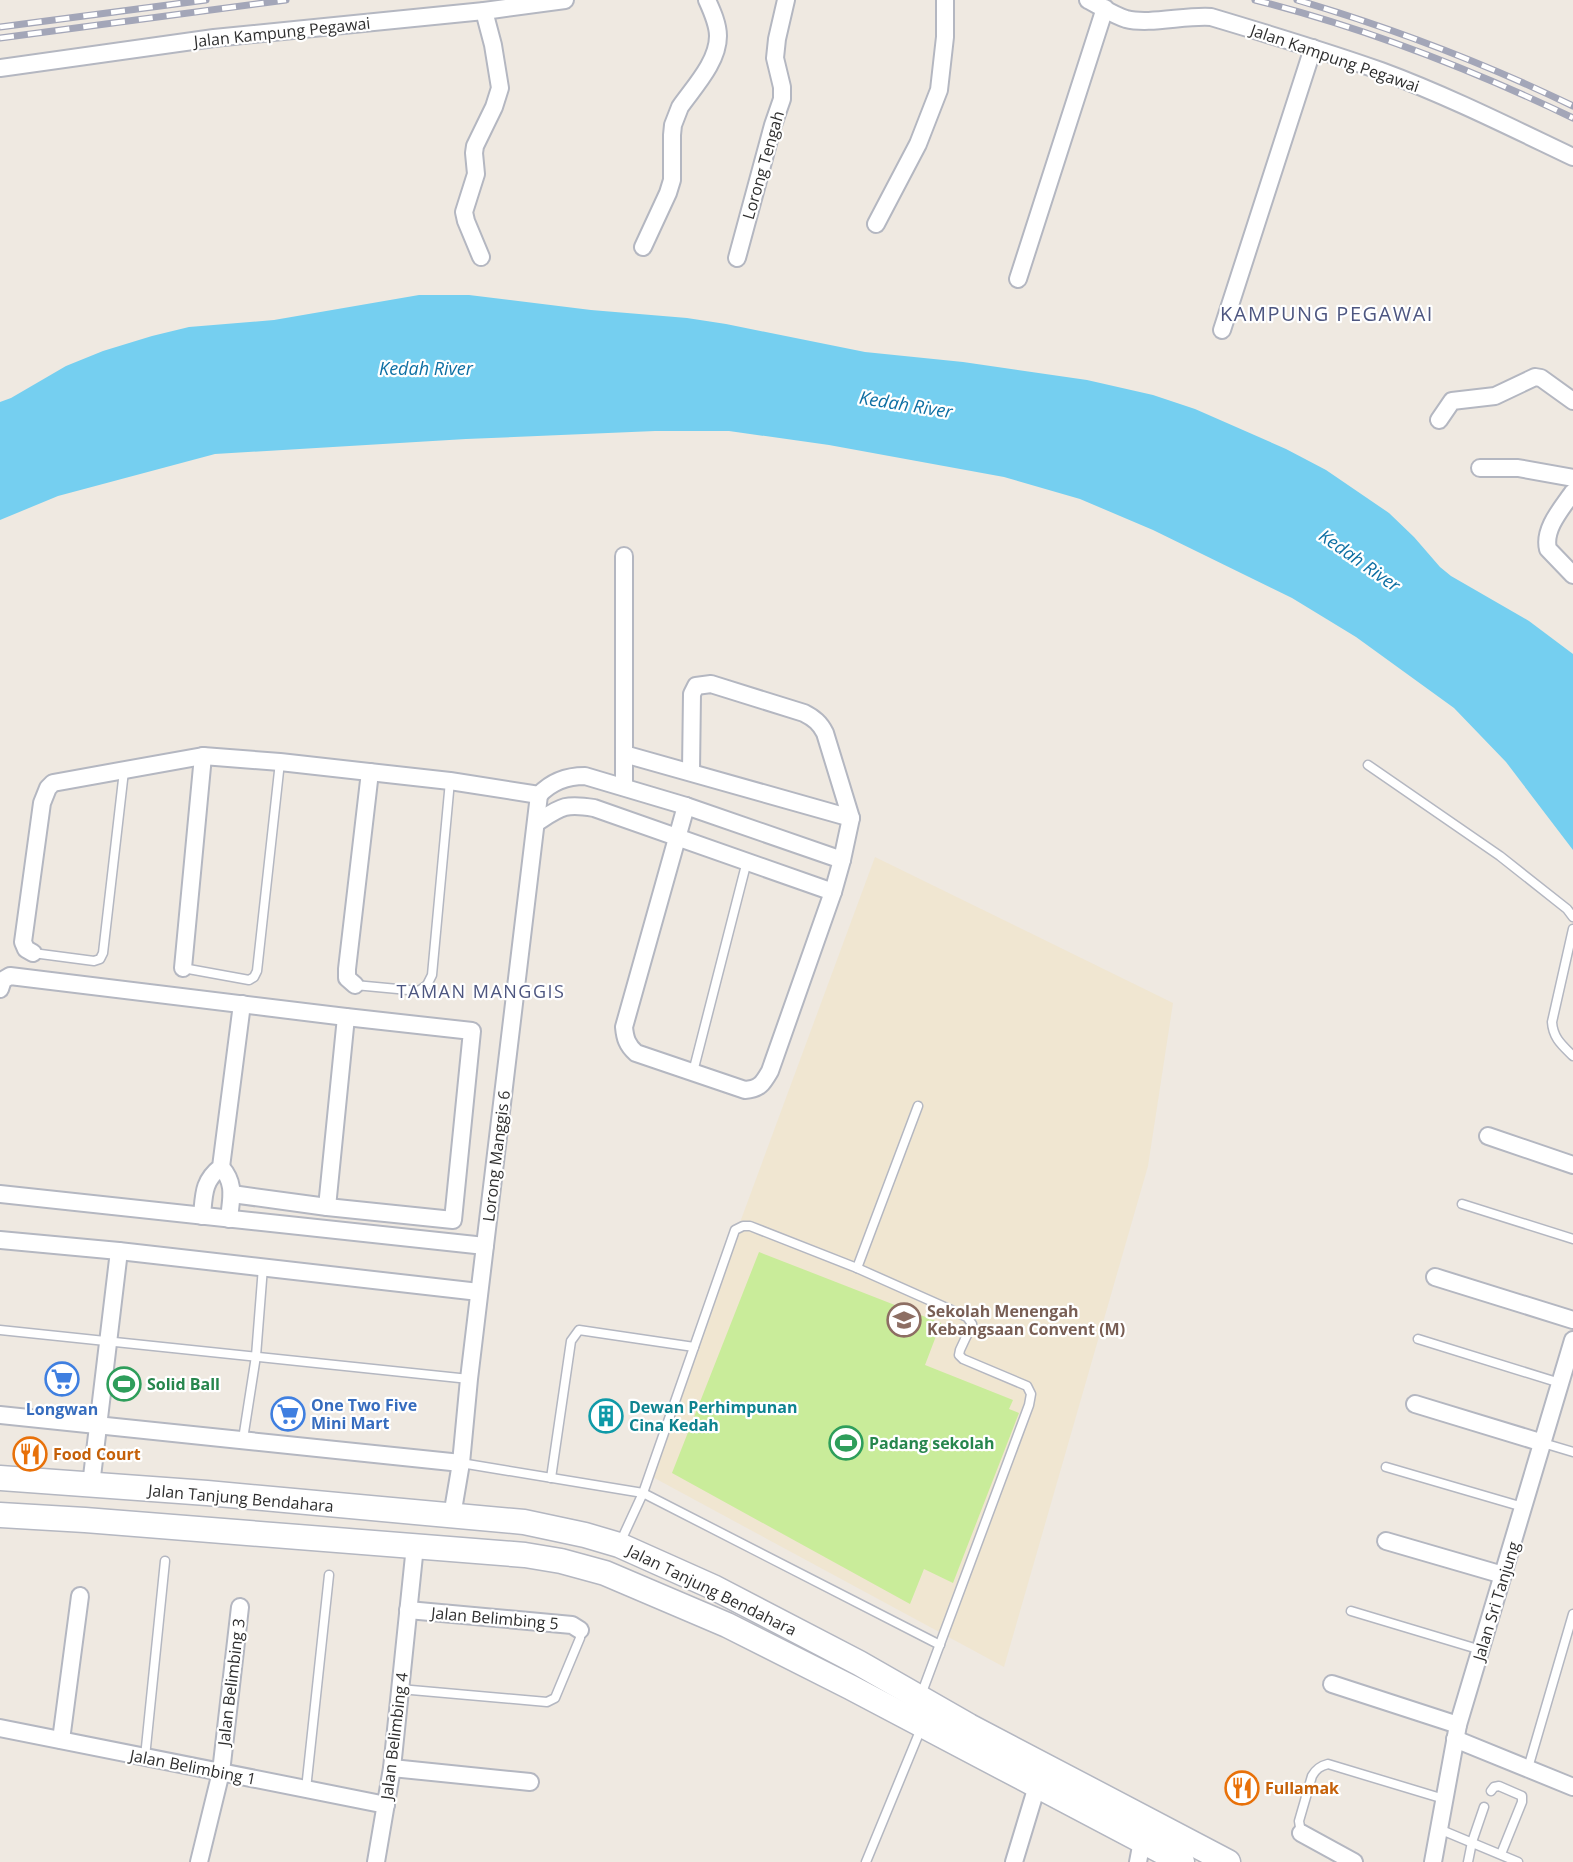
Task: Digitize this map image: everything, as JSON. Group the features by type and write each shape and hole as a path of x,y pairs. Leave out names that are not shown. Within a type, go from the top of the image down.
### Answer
{"main road":[{"name":"Jalan Tanjung Bendahara","path":"0,1479 207,1494 524,1522 619,1545 713,1587 859,1663 1047,1768 1228,1862"},
{"name":"Jalan Tanjung Bendahara","path":"0,1515 525,1555 561,1561 605,1573 727,1625 922,1725 1037,1786 1140,1851 1182,1862"}],"street":[{"name":"Jalan Kampung Pegawai","path":"0,68 214,38 484,11 565,0"},
{"path":"643,247 672,180 672,135 677,114 710,64 717,45 717,26 707,0"},
{"name":"Lorong Tengah","path":"737,258 782,99 782,87 775,58 786,0"},
{"path":"876,224 918,144 939,90 945,37 945,0"},
{"name":"Jalan Kampung Pegawai","path":"1088,0 1128,19 1211,16 1314,48 1403,81 1515,129 1573,157"},
{"path":"1018,279 1105,8"},
{"path":"481,257 466,221 465,212 476,174 475,146 494,107 500,88 494,45 484,11"},
{"path":"1222,330 1314,48"},
{"path":"1439,420 1452,401 1495,396 1535,377 1541,378 1573,401"},
{"path":"1480,468 1518,468 1573,478"},
{"path":"1573,492 1556,517 1547,544 1548,549 1573,575"},
{"path":"624,556 624,787"},
{"path":"686,806 624,1027 625,1037 628,1047 636,1053 745,1090 755,1089 764,1082 770,1071 833,892 851,818 821,724 804,713 711,684 696,686 692,694 691,771"},
{"path":"624,754 691,771 851,818"},
{"path":"183,968 203,756"},
{"path":"33,953 26,949 23,942 45,793 48,788 53,783 203,756 450,781 539,795 558,781 585,776 686,806 842,860"},
{"path":"355,985 348,978 347,969 370,772"},
{"name":"Lorong Manggis 6","path":"452,1516 461,1463 479,1292 539,795"},
{"path":"536,823 556,810 573,805 594,808 833,892"},
{"path":"0,989 3,980 10,976 472,1031 453,1220 327,1207 232,1194"},
{"path":"202,1216 204,1190 213,1173 221,1167 242,1004"},
{"path":"327,1207 346,1017"},
{"path":"1488,1136 1573,1165"},
{"path":"221,1167 231,1182 229,1219"},
{"path":"0,1194 485,1246"},
{"path":"0,1240 119,1251 479,1292"},
{"path":"91,1485 119,1251"},
{"path":"1435,1277 1573,1320"},
{"name":"Jalan Sri Tanjung","path":"1433,1862 1456,1732 1573,1340"},
{"path":"1415,1404 1543,1443"},
{"path":"0,1415 461,1463"},
{"path":"1386,1541 1503,1575"},
{"name":"Jalan Belimbing 4","path":"376,1862 392,1768 415,1546"},
{"path":"61,1740 80,1596"},
{"name":"Jalan Belimbing 3","path":"199,1862 221,1772 240,1608"},
{"name":"Jalan Belimbing 5","path":"408,1610 572,1625 580,1630"},
{"path":"1332,1684 1456,1732 1528,1768 1573,1787"},
{"name":"Jalan Belimbing 1","path":"0,1728 386,1805"},
{"path":"392,1768 530,1782"},
{"path":"1014,1862 1037,1786"},
{"path":"1301,1833 1354,1862"}],"lane":[{"path":"183,968 249,980 254,978 257,971 280,762"},
{"path":"1368,765 1500,856 1567,909 1573,917"},
{"path":"33,953 94,961 100,959 103,953 124,771"},
{"path":"355,985 418,991 427,985 432,975 450,781"},
{"path":"693,1072 747,861"},
{"path":"1573,929 1552,1022 1552,1031 1557,1041 1573,1056"},
{"path":"857,1268 918,1106"},
{"path":"1462,1204 1573,1239"},
{"path":"619,1545 643,1493 735,1230 743,1226 750,1226 857,1268 968,1317 972,1324 959,1355 963,1359 1027,1386 1031,1394 1029,1405 919,1698"},
{"path":"243,1439 256,1356 263,1267"},
{"path":"0,1330 469,1379"},
{"path":"551,1478 571,1341 579,1330 694,1347"},
{"path":"1418,1339 1560,1383"},
{"path":"1543,1443 1573,1452"},
{"path":"461,1463 643,1493 940,1645"},
{"path":"1386,1467 1523,1507"},
{"path":"145,1757 165,1561"},
{"path":"306,1789 329,1575"},
{"path":"1352,1611 1481,1650"},
{"path":"1528,1768 1573,1614"},
{"path":"400,1689 552,1701 580,1638 580,1630"},
{"path":"866,1862 922,1725"},
{"path":"1301,1833 1299,1821 1312,1776 1322,1766 1328,1764 1444,1799"},
{"path":"1491,1791 1494,1787 1499,1786 1522,1796 1522,1802 1501,1854"},
{"path":"1468,1862 1484,1807"},
{"path":"1439,1829 1518,1862"}],"shaded area":[{"name":"Sekolah Menengah Kebangsaan Convent (M)","path":"875,857 1173,1003 1148,1166 1004,1667 647,1474"}],"green space":[{"name":"Padang sekolah","path":"759,1252 941,1323 925,1365 1013,1400 1009,1409 1019,1413 953,1583 924,1569 910,1604 672,1473"}],"water":[{"name":"Kedah River","path":"419,295 469,295 591,310 687,318 865,352 963,362 1087,380 1153,395 1195,409 1286,449 1326,470 1389,513 1451,576 1529,621 1573,654 1573,850 1506,762 1454,708 1356,637 1292,598 1153,530 1080,499 1004,477 829,445 729,431 655,431 466,439 215,454 58,496 0,520 0,402 66,366 103,351 189,327 274,320"}],"railway":[{"path":"0,27 206,0"},
{"path":"0,38 286,0"},
{"path":"1255,0 1337,23 1417,51 1573,118"},
{"path":"1297,0 1437,47 1573,106"}],"place":[{"name":"Sekolah Menengah Kebangsaan Convent (M)","path":"904,1320"},
{"name":"Longwan","path":"62,1379"},
{"name":"Solid Ball","path":"124,1384"},
{"name":"One Two Five Mini Mart","path":"288,1414"},
{"name":"Dewan Perhimpunan Cina Kedah","path":"606,1416"},
{"name":"Padang sekolah","path":"846,1443"},
{"name":"Food Court","path":"30,1454"},
{"name":"Fullamak","path":"1242,1788"}],"district":[{"name":"KAMPUNG PEGAWAI","path":"1327,313"},
{"name":"TAMAN MANGGIS","path":"481,991"}]}
